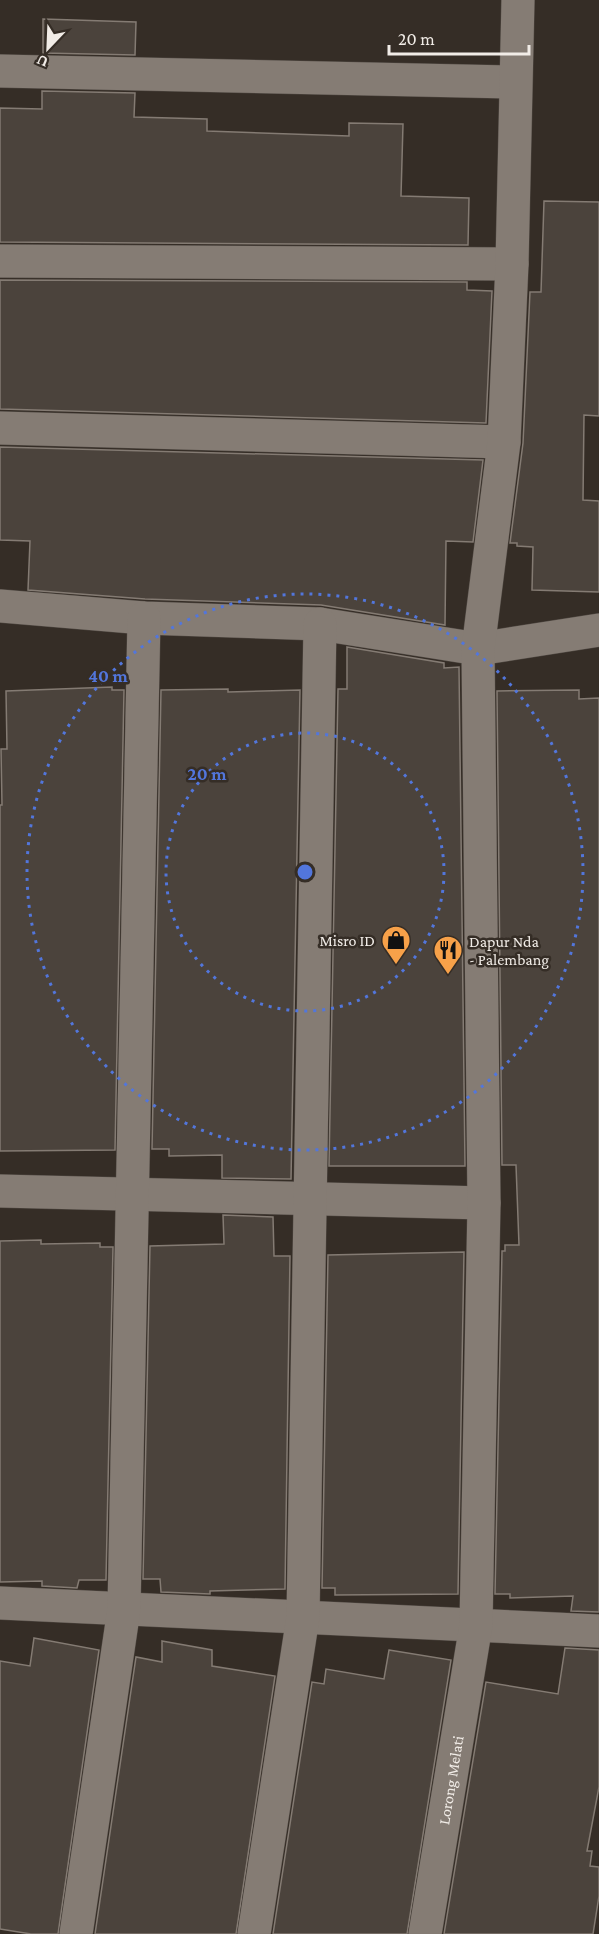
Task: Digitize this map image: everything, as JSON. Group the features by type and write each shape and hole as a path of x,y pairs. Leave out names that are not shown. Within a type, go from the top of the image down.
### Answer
{"street":[{"name":"Lorong Melati","path":"425,1934 476,1625 484,1203 478,649 504,442 513,264 518,0"},
{"path":"0,71 515,82"},
{"path":"0,261 513,264"},
{"path":"0,428 504,442"},
{"path":"0,606 144,618 320,624 478,649 599,630"},
{"path":"76,1934 124,1609 144,618"},
{"path":"254,1934 303,1617 320,624"},
{"path":"0,1191 484,1203"},
{"path":"0,1603 599,1631"}],"building":[{"path":"43,19 136,22 135,55 43,53"},
{"path":"42,91 135,93 134,117 207,119 207,131 349,136 349,123 403,124 401,196 469,198 468,245 0,242 0,108 42,109"},
{"path":"544,201 599,202 599,416 584,415 583,500 599,501 599,592 532,590 533,547 510,543 523,443 530,292 541,292"},
{"path":"0,280 467,282 467,290 492,291 486,423 0,409"},
{"path":"0,447 483,460 473,542 446,541 445,625 321,605 145,599 28,590 30,541 0,540"},
{"path":"347,647 444,663 444,668 459,667 465,1166 329,1166 338,689 347,689"},
{"path":"112,687 112,690 124,690 115,1150 0,1151 0,805 2,805 1,749 7,749 6,691"},
{"path":"228,689 228,692 300,690 291,1179 222,1178 222,1155 169,1156 169,1149 152,1149 161,690"},
{"path":"579,690 579,699 599,698 599,1612 571,1611 573,1596 510,1598 510,1594 495,1594 502,1251 505,1251 505,1245 519,1245 516,1165 502,1165 497,691"},
{"path":"223,1215 273,1217 274,1256 290,1256 285,1589 210,1591 210,1594 161,1592 160,1579 143,1579 150,1246 224,1244"},
{"path":"41,1240 41,1244 100,1243 100,1247 113,1247 106,1580 79,1580 77,1588 42,1586 42,1581 0,1582 0,1241"},
{"path":"464,1252 458,1594 335,1595 335,1588 322,1588 328,1255"},
{"path":"34,1638 99,1650 58,1934 31,1934 0,1929 0,1661 30,1666"},
{"path":"162,1641 212,1650 212,1666 275,1676 236,1934 95,1934 136,1657 162,1662"},
{"path":"565,1648 599,1650 599,1787 587,1851 592,1851 590,1866 599,1867 599,1896 593,1934 444,1934 486,1682 558,1694"},
{"path":"389,1650 451,1660 407,1934 273,1934 312,1682 324,1684 326,1669 384,1679"}],"place":[{"name":"Misro ID","path":"396,966"},
{"name":"Dapur Nda - Palembang","path":"448,976"}]}
